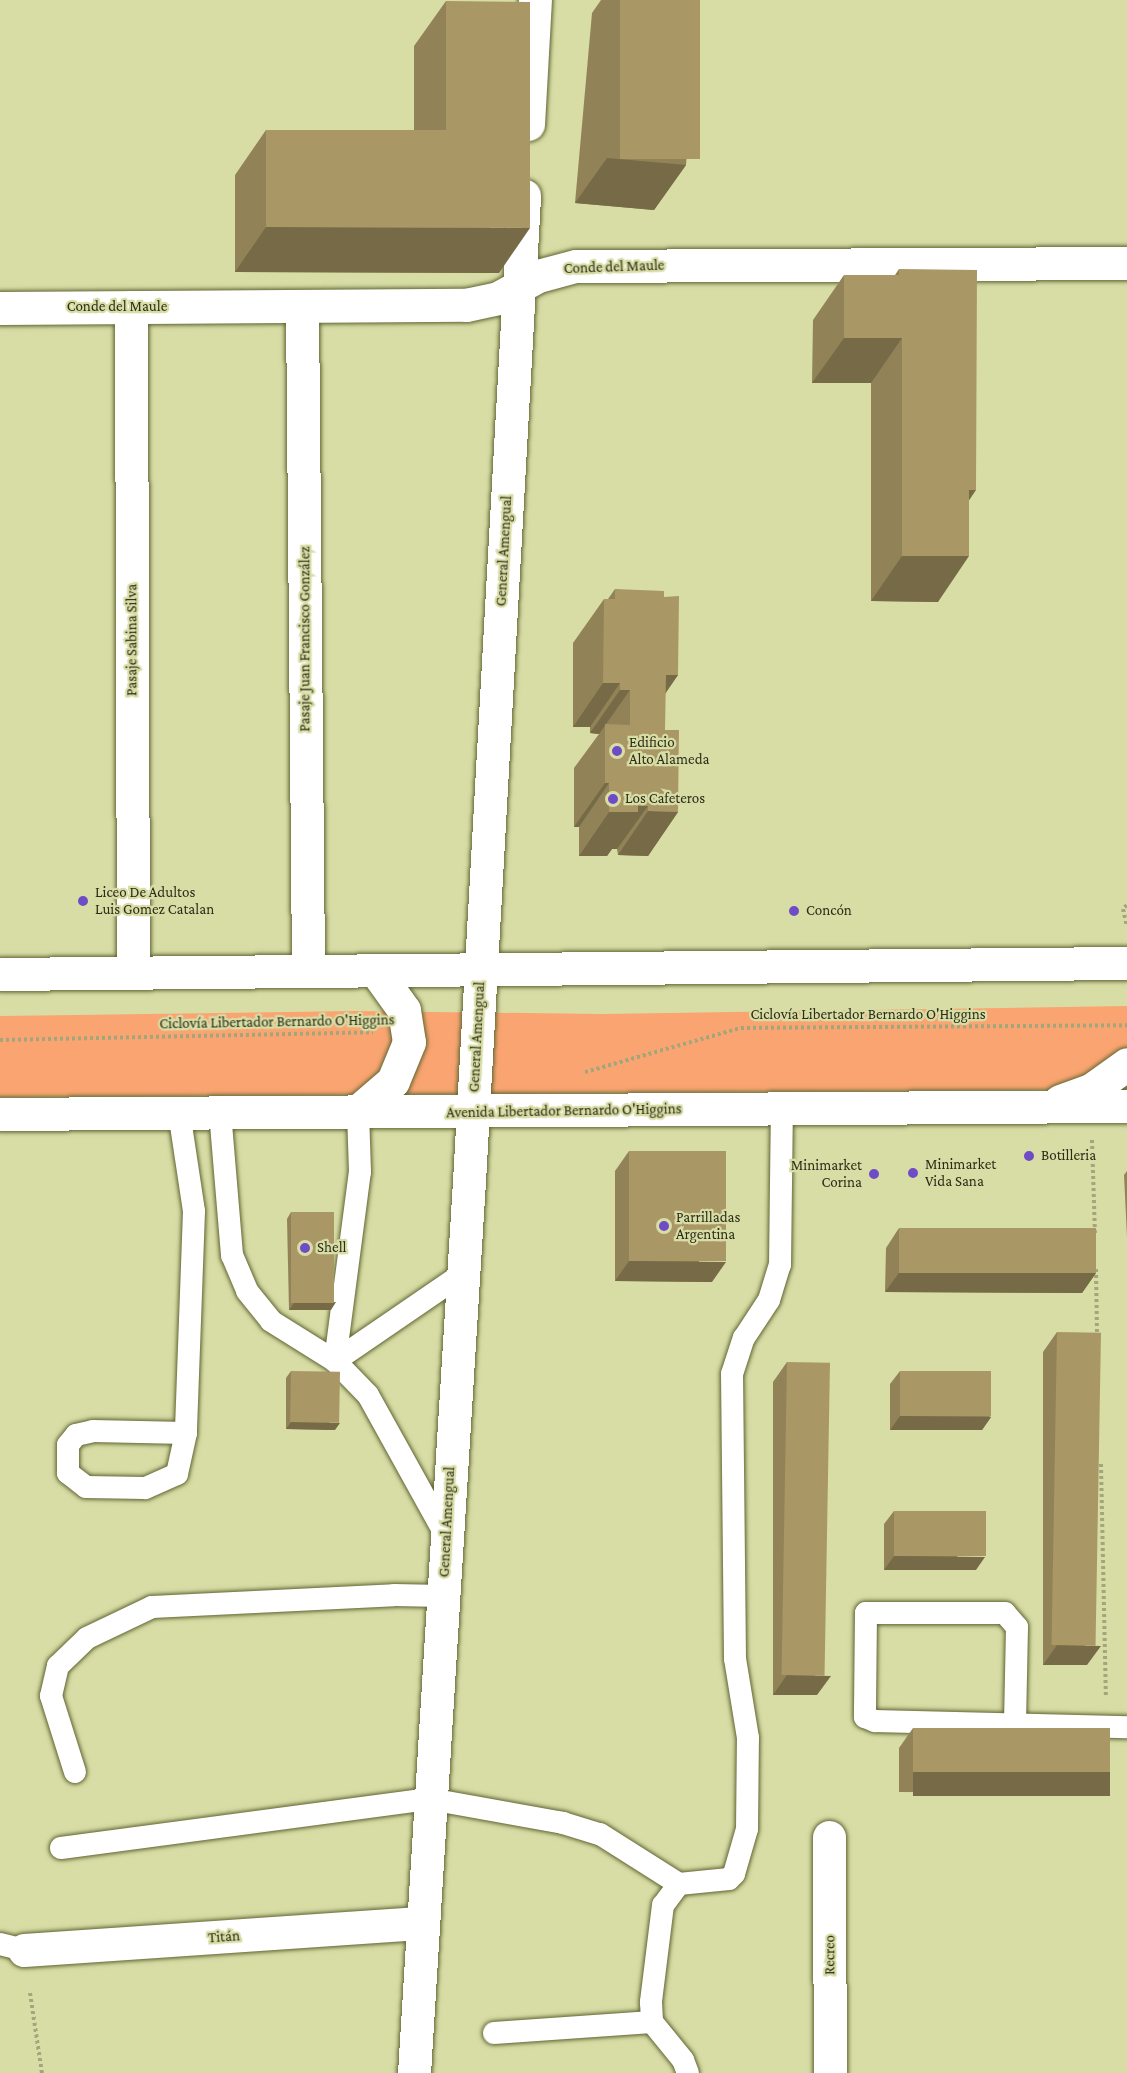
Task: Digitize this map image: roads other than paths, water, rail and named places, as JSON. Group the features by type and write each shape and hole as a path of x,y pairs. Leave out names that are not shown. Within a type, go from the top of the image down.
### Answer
{"street":[{"name":"General Amengual","path":"414,2073 481,970 535,0"},
{"name":"Conde del Maule","path":"0,308 466,305 498,298 538,276 576,266 1127,263"},
{"name":"Pasaje Juan Francisco González","path":"303,306 308,971"},
{"name":"Pasaje Sabina Silva","path":"131,307 134,973"},
{"path":"0,974 1127,963"},
{"path":"358,1111 399,1072 409,1031 400,1004 376,971"},
{"path":"1046,1105 1091,1090 1127,1064"},
{"name":"Avenida Libertador Bernardo O'Higgins","path":"0,1114 1127,1106"},
{"name":"Recreo","path":"829,1837 830,2073"},
{"name":"Titán","path":"12,1947 423,1923"}],"lane":[{"path":"61,1848 430,1799 563,1823 600,1834 679,1884 729,1879 737,1869 747,1829 748,1738 735,1659 732,1374 744,1338 769,1300 780,1266 782,1109"},
{"path":"335,1361 360,1172 358,1111"},
{"path":"179,1112 194,1211 186,1433 177,1474 162,1483 145,1488 86,1487 68,1473 68,1445 76,1435 93,1431 186,1433"},
{"path":"220,1112 232,1255 247,1291 271,1321 335,1361 368,1395 446,1536"},
{"path":"335,1361 462,1274"},
{"path":"75,1772 51,1696 58,1666 87,1638 144,1610 152,1607 394,1594 443,1596"},
{"path":"1015,1723 1017,1627 1005,1612 866,1613 865,1717 875,1721 1117,1727"},
{"path":"679,1884 663,1905 658,1928 652,2022 683,2060 688,2073"},
{"path":"494,2033 652,2022"}],"place":[{"name":"Edificio Alto Alameda","path":"617,751"},
{"name":"Los Cafeteros","path":"613,799"},
{"name":"Liceo De Adultos Luis Gomez Catalan","path":"83,901"},
{"name":"Concón","path":"794,911"},
{"name":"Botilleria","path":"1029,1156"},
{"name":"Minimarket Vida Sana","path":"913,1173"},
{"name":"Minimarket Corina","path":"874,1174"},
{"name":"Parrilladas Argentina","path":"664,1226"},
{"name":"Shell","path":"305,1248"}]}
